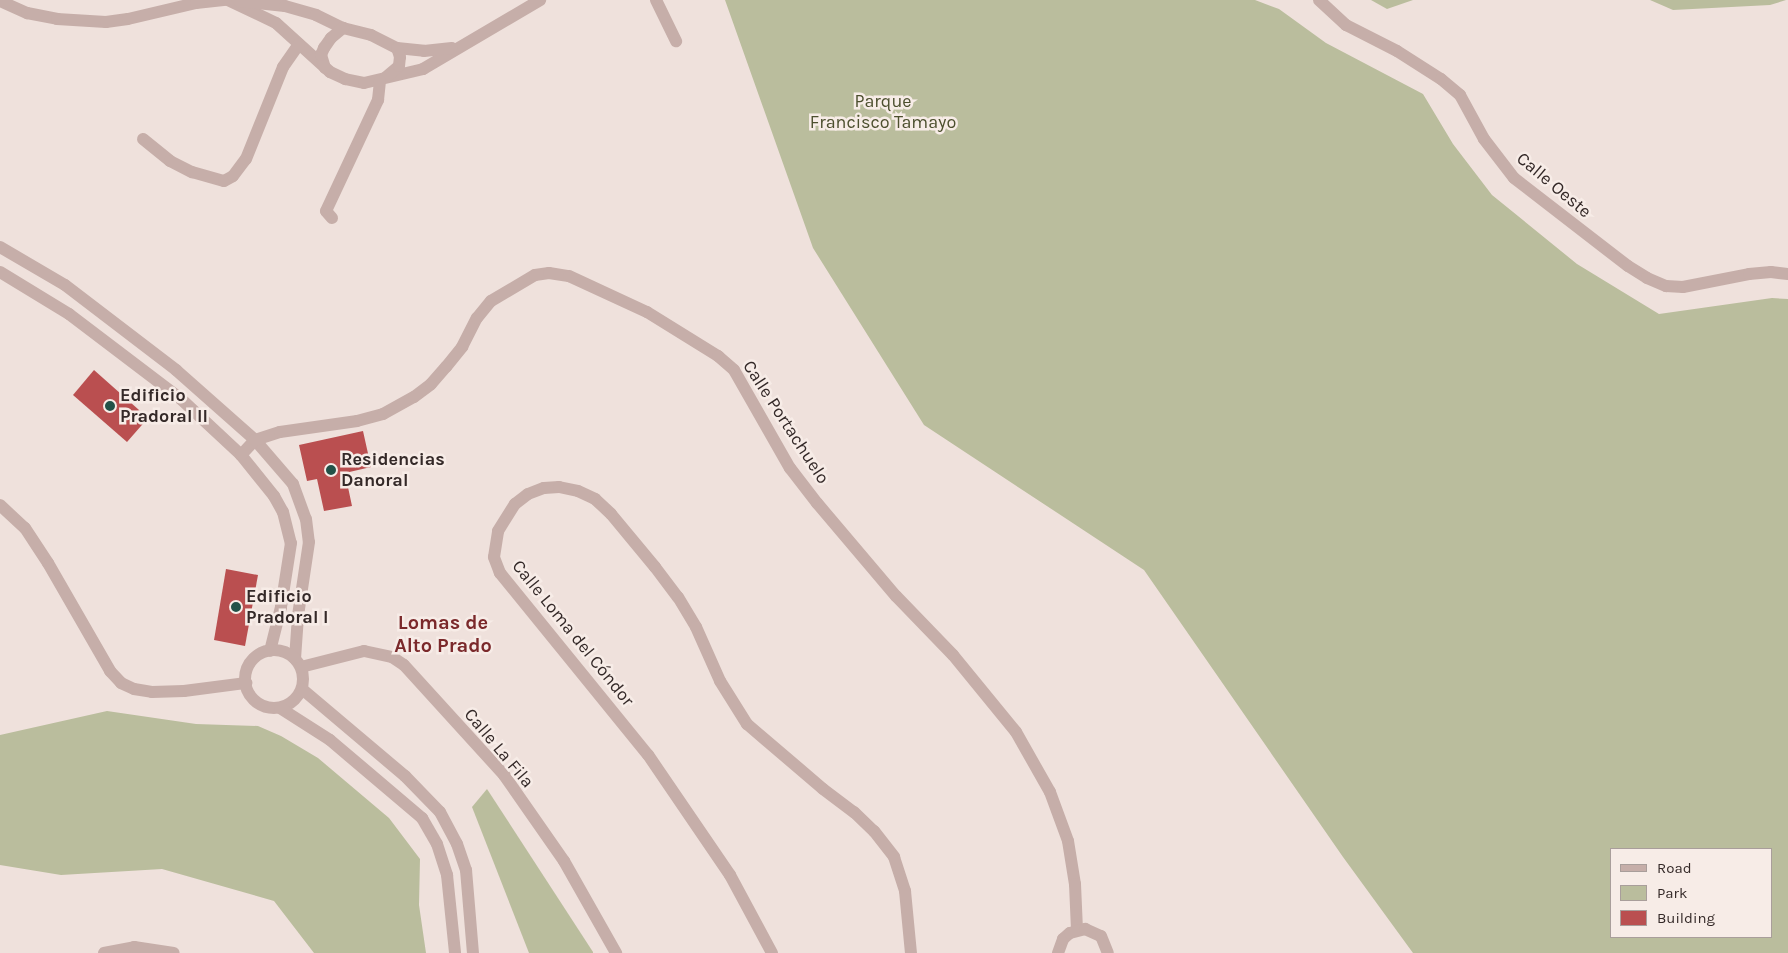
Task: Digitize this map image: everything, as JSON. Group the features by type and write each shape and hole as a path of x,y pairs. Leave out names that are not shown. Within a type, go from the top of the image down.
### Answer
{"street":[{"path":"228,0 276,23 325,68 336,75 354,82 380,81 423,69 540,0"},
{"path":"0,1 26,13 57,19 106,22 162,6 228,0 285,6 316,15 343,28 371,34 397,48 424,52 462,46"},
{"path":"656,0 676,40"},
{"name":"Calle Oeste","path":"1320,0 1346,25 1397,52 1441,79 1460,96 1484,139 1514,178 1628,266 1647,278 1666,286 1683,287 1749,274 1771,272 1788,274"},
{"path":"325,68 321,55 324,48 331,38 343,28"},
{"path":"143,139 170,161 192,172 224,180 233,176 246,159 283,67 299,44"},
{"path":"332,218 326,211 378,100 380,81 399,66 400,57 397,48"},
{"path":"0,247 65,285 102,311 176,370 255,440 293,484 306,519 309,542 298,616 298,663 303,674 302,689 294,701 280,708 272,708 258,703 252,698 246,683 249,666 254,659 270,651 278,651 298,663"},
{"path":"0,272 69,314 181,399 241,455 274,496 283,512 291,543 281,607 270,651"},
{"name":"Calle Portachuelo","path":"241,455 255,440 280,432 357,421 383,414 414,397 431,384 446,367 462,347 477,318 491,301 535,275 549,273 569,276 647,312 718,356 734,370 790,468 806,489 896,596 953,655 1016,732 1050,792 1068,841 1075,884 1077,930"},
{"name":"Calle Loma del Cóndor","path":"772,953 730,875 653,762 608,703 500,573 494,557 498,531 516,504 528,494 544,488 559,487 578,490 595,499 649,559 687,612 720,681 747,724 823,789 854,812 874,831 894,857 905,891 911,953"},
{"path":"0,506 30,535 110,671 121,683 134,689 152,692 184,691 246,683"},
{"name":"Calle La Fila","path":"298,663 364,651 392,657 404,665 504,775 564,861 616,953"},
{"path":"302,689 405,776 440,812 457,844 466,870 473,953"},
{"path":"280,708 330,740 422,818 437,844 447,875 455,953"},
{"path":"1058,953 1063,939 1077,930 1086,929 1101,936 1108,953"},
{"path":"104,953 134,947 174,953"}],"green space":[{"name":"Parque Francisco Tamayo","path":"725,0 1255,0 1279,9 1326,43 1423,94 1453,144 1492,195 1577,264 1659,314 1772,298 1788,299 1788,953 1413,953 1343,857 1144,570 924,425 813,248"},
{"path":"1371,0 1413,0 1387,9"},
{"path":"1650,0 1786,0 1770,5 1673,10"},
{"path":"107,711 196,724 258,726 281,736 318,758 389,818 420,859 419,905 426,953 314,953 274,901 162,869 61,875 0,865 0,735"},
{"path":"487,789 593,953 529,953 472,807"}],"building":[{"name":"Edificio Pradoral II","path":"94,370 148,418 127,442 73,395"},
{"name":"Residencias Danoral","path":"363,431 371,467 345,473 352,506 324,511 317,479 307,481 299,445"},
{"name":"Edificio Pradoral I","path":"226,569 258,575 245,646 214,640"}],"place":[{"name":"Edificio Pradoral II","path":"110,406"},
{"name":"Residencias Danoral","path":"331,470"},
{"name":"Edificio Pradoral I","path":"236,607"}],"district":[{"name":"Lomas de Alto Prado","path":"443,634"}]}
